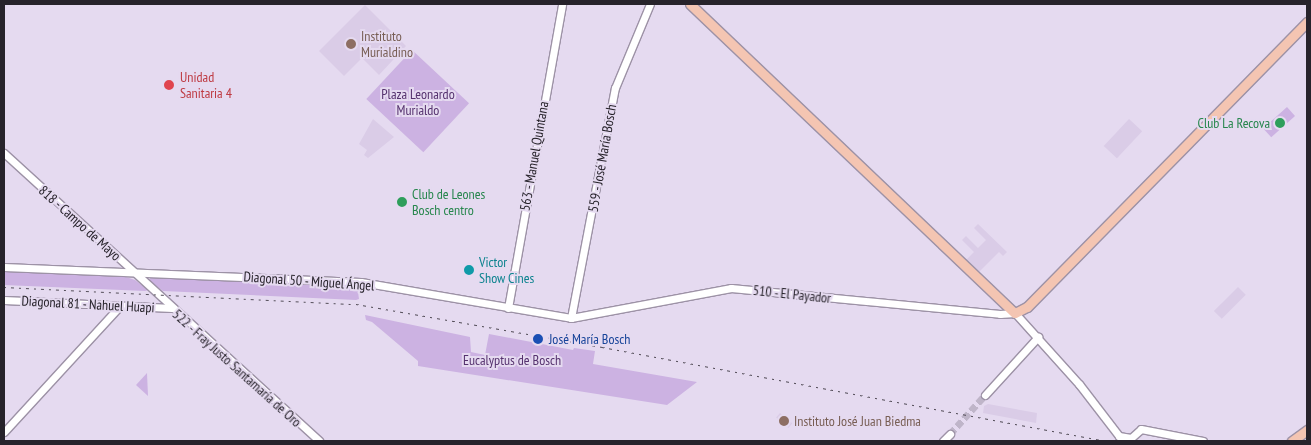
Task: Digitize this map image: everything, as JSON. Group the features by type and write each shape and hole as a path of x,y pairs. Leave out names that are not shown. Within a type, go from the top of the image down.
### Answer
{"main road":[{"path":"690,4 1018,311"},
{"path":"1018,311 1023,303 1096,227 1307,14"},
{"path":"1018,311 1027,307 1258,69 1307,22"},
{"path":"1292,441 1307,430"}],"street":[{"name":"563 - Manuel Quintana","path":"508,308 562,4"},
{"name":"559 - José María Bosch","path":"571,318 615,88 650,4"},
{"name":"818 - Campo de Mayo","path":"4,153 156,294"},
{"name":"Diagonal 50 - Miguel Ángel","path":"4,267 360,282 571,318"},
{"name":"510 - El Payador","path":"571,318 730,288 1000,314 1018,311"},
{"name":"522 - Fray Justo Santamaría de Oro","path":"156,294 319,441"},
{"name":"Diagonal 81 - Nahuel Huapi","path":"4,300 172,308"},
{"path":"4,432 120,306"},
{"path":"1018,311 1122,437 1131,438 1141,429 1202,441"},
{"path":"985,395 1012,368 1038,337"},
{"path":"943,441 950,434"}],"shaded area":[{"path":"365,5 406,46 379,75 362,58 344,76 319,51"},
{"path":"373,119 394,137 368,158 364,155 367,150 359,144"},
{"path":"1129,119 1142,131 1117,158 1104,146"},
{"path":"978,224 1007,252 1003,256 999,252 979,272 966,260 974,252 962,240 966,236 978,248 986,240 974,228"},
{"path":"1238,287 1246,295 1222,319 1214,311"},
{"path":"988,404 1037,413 1036,423 983,413 984,406"},
{"name":"Instituto José Juan Biedma","path":"780,413 792,423 788,428 776,418"}],"green space":[{"name":"Plaza Leonardo Murialdo","path":"412,50 469,103 423,152 366,99"},
{"name":"Club La Recova","path":"1287,107 1295,116 1271,137 1263,128"},
{"path":"4,271 126,277 135,280 148,290 4,285"},
{"path":"151,276 357,285 359,299 163,291 149,281"},
{"name":"Eucalyptus de Bosch","path":"365,315 470,337 471,352 485,355 489,334 573,350 574,348 595,351 593,364 697,382 667,405 418,366 418,361 372,322 366,320"},
{"path":"147,373 148,396 136,385"}],"tunnel":[{"path":"950,434 985,395"}],"railway":[{"path":"4,287 356,304 602,347 1106,441"}],"place":[{"name":"Instituto Murialdino","path":"351,44"},
{"name":"Unidad Sanitaria 4","path":"169,85"},
{"name":"Club La Recova","path":"1280,123"},
{"name":"Club de Leones Bosch centro","path":"402,202"},
{"name":"Victor Show Cines","path":"469,270"},
{"name":"José María Bosch","path":"538,339"},
{"name":"Instituto José Juan Biedma","path":"784,421"}]}
